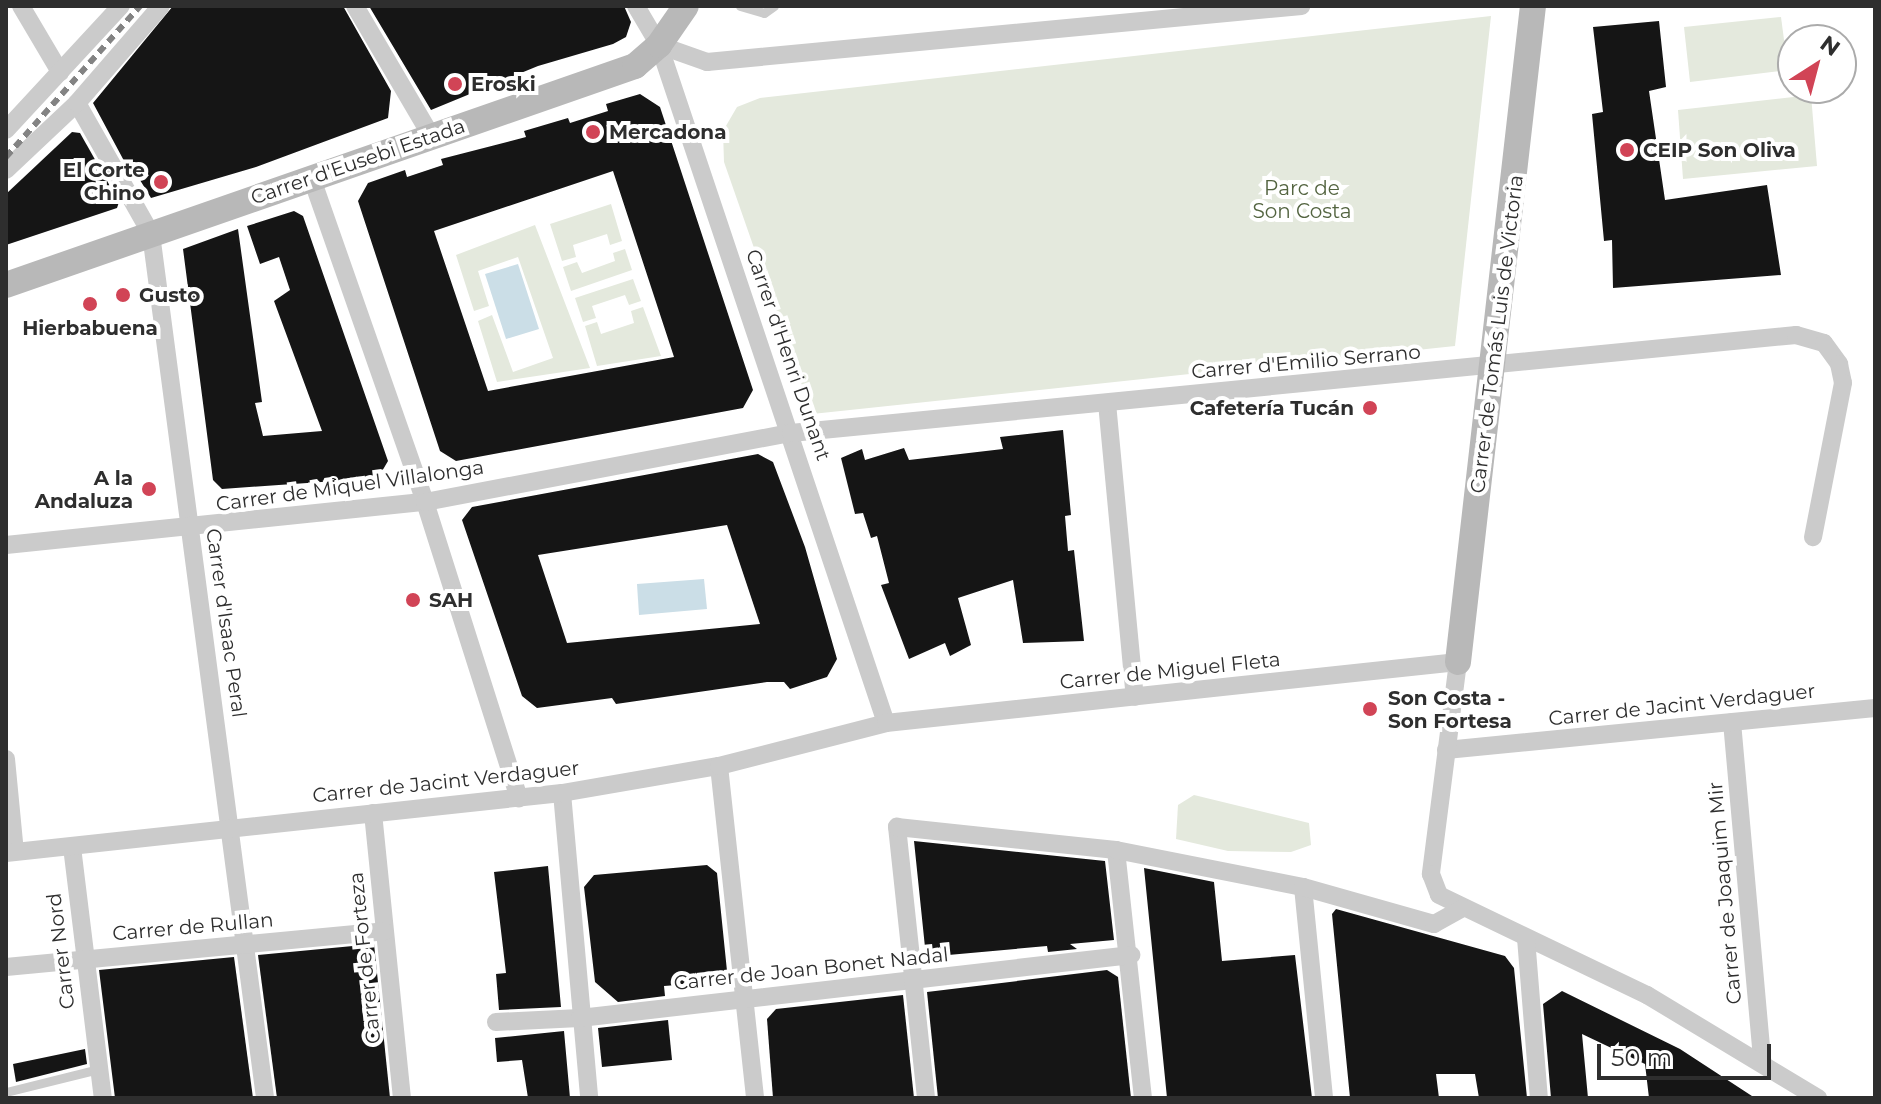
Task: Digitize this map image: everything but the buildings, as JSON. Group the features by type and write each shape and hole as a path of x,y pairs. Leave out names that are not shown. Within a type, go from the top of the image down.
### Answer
{"main road":[{"name":"Carrer d'Eusebi Estada","path":"6,285 635,66 659,45 686,6"},
{"name":"Carrer de Tomás Luis de Victoria","path":"1458,662 1533,6"}],"street":[{"path":"21,6 60,72"},
{"path":"6,130 121,6"},
{"path":"6,170 77,103 161,6"},
{"path":"355,6 432,137"},
{"name":"Carrer d'Henri Dunant","path":"636,6 659,45 886,723"},
{"path":"659,45 707,62 1146,14 1301,6"},
{"path":"77,103 151,234"},
{"path":"312,179 425,502 519,798"},
{"name":"Carrer d'Isaac Peral","path":"151,234 232,828 265,1098"},
{"name":"Carrer d'Emilio Serrano","path":"791,433 1796,335 1824,343 1839,364 1843,383 1813,537"},
{"path":"1107,403 1135,697"},
{"name":"Carrer de Miquel Villalonga","path":"6,545 191,529 425,502 791,433"},
{"path":"1458,662 1431,874 1439,895 1647,995 1762,1061 1818,1098"},
{"name":"Carrer de Miguel Fleta","path":"886,723 1458,662"},
{"name":"Carrer de Jacint Verdaguer","path":"1446,750 1875,708"},
{"name":"Carrer de Joaquim Mir","path":"1732,722 1762,1061"},
{"name":"Carrer de Jacint Verdaguer","path":"11,853 562,793 719,766 886,723"},
{"path":"6,759 11,853"},
{"path":"719,766 755,1098"},
{"path":"562,793 589,1098"},
{"name":"Carrer de Forteza","path":"373,813 402,1098"},
{"path":"926,1098 897,827 1116,850 1303,887 1434,924 1463,908"},
{"name":"Carrer Nord","path":"72,847 82,959 103,1098"},
{"path":"1116,850 1131,955 1143,1098"},
{"path":"1303,887 1324,1098"},
{"name":"Carrer de Rullan","path":"6,967 384,931"},
{"path":"1526,938 1539,1098"},
{"name":"Carrer de Joan Bonet Nadal","path":"496,1022 580,1018 1131,955"}],"lane":[{"path":"740,6 764,13 774,6"},
{"path":"6,1092 99,1069"}],"green space":[{"name":"Parc de Son Costa","path":"1491,16 1455,346 812,414 724,162 723,131 737,107 760,98"},
{"path":"1781,17 1782,24 1777,24 1777,71 1690,82 1684,27"},
{"path":"1777,99 1777,104 1812,104 1817,166 1683,179 1678,110"},
{"path":"611,204 622,241 610,245 607,234 573,245 576,257 562,261 550,224"},
{"path":"535,225 590,368 497,382 478,321 492,315 513,372 553,358 518,257 478,271 489,306 474,311 456,255"},
{"path":"625,249 632,270 571,291 563,267 577,262 582,273 615,261 613,253"},
{"path":"633,279 641,301 629,305 625,295 592,306 596,318 583,322 575,298"},
{"path":"643,307 661,356 597,366 585,326 597,322 601,334 634,323 631,311"},
{"path":"1194,795 1309,823 1311,845 1291,852 1228,851 1176,839 1178,805"}],"shaded area":[{"path":"518,264 539,329 506,339 485,274"},
{"path":"704,579 707,609 639,615 637,584"}],"railway":[{"path":"6,157 140,6"}],"place":[{"name":"Eroski","path":"455,84"},
{"name":"Mercadona","path":"593,132"},
{"name":"CEIP Son Oliva","path":"1627,150"},
{"name":"El Corte Chino","path":"161,182"},
{"name":"Gusto","path":"123,295"},
{"name":"Hierbabuena","path":"90,304"},
{"name":"Cafetería Tucán","path":"1370,408"},
{"name":"A la Andaluza","path":"149,489"},
{"name":"SAH","path":"413,600"},
{"name":"Son Costa - Son Fortesa","path":"1370,709"}]}
